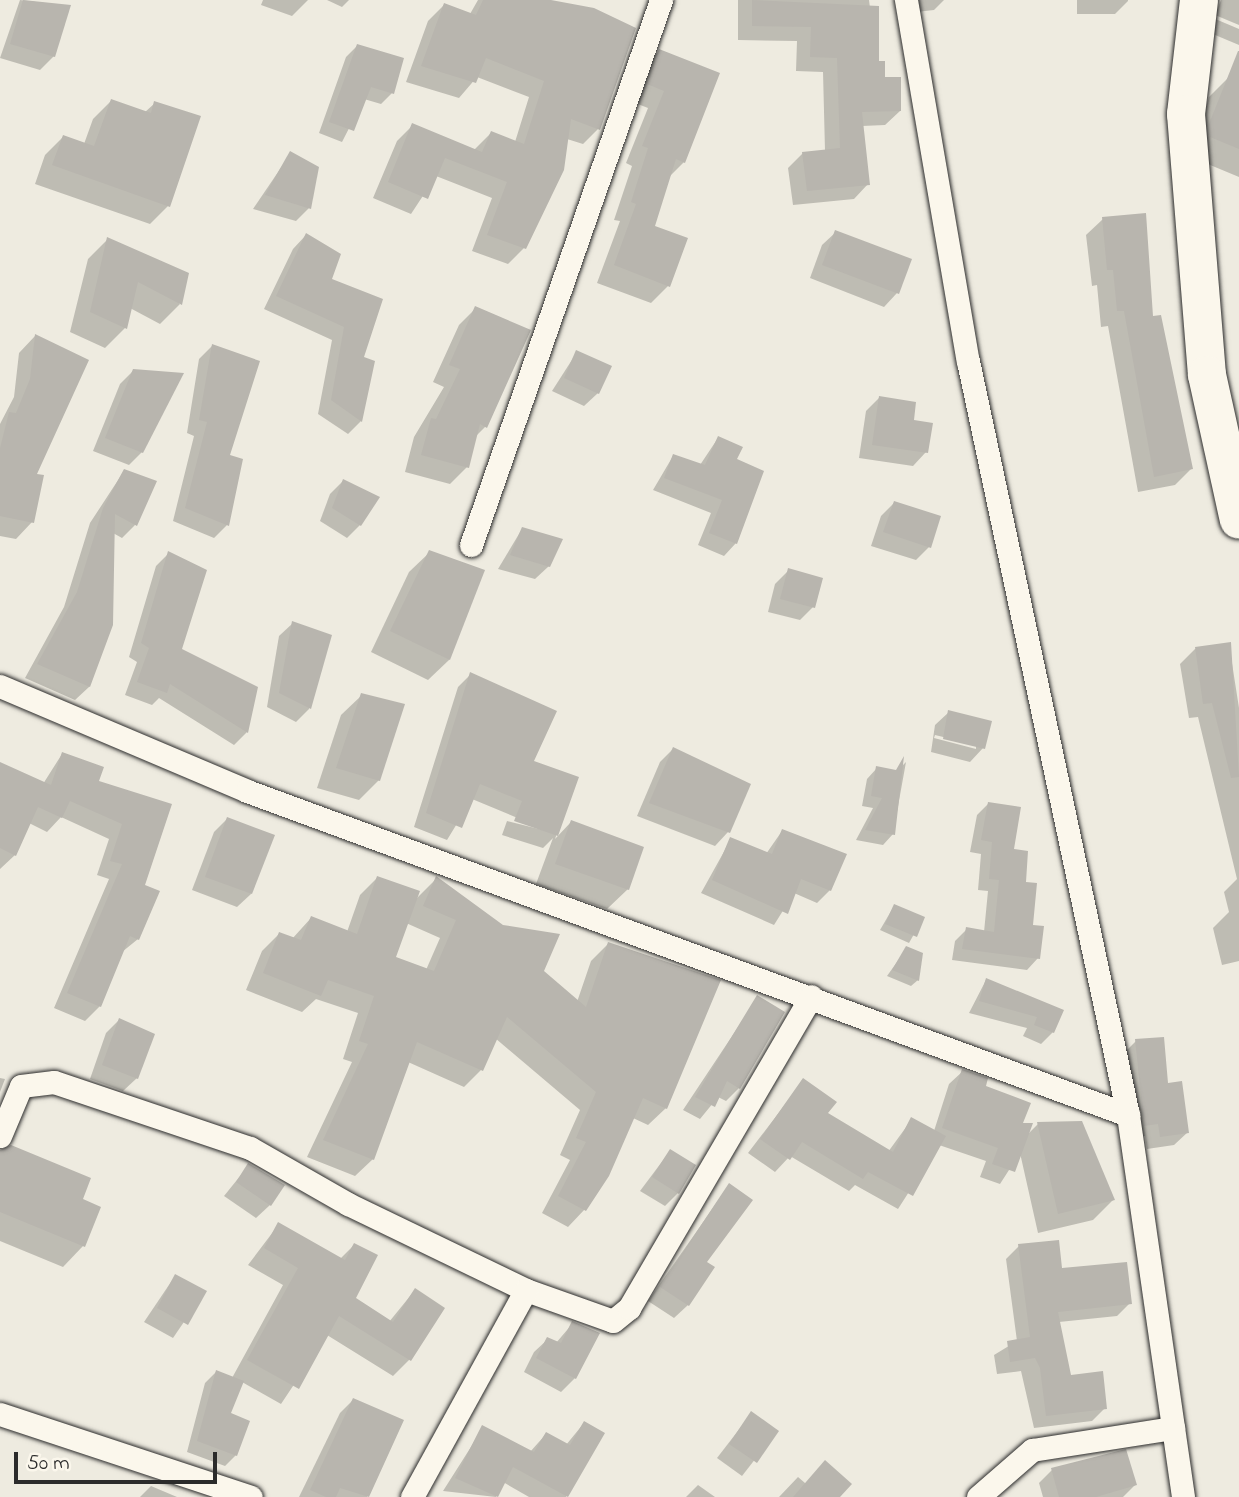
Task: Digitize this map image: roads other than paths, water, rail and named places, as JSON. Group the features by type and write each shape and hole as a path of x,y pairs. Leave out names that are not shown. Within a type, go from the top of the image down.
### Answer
{"highway":[{"path":"1199,0 1187,128 1207,375 1239,520"}],"street":[{"path":"471,545 661,0"},
{"path":"906,0 968,361 1128,1115 1183,1497"},
{"path":"0,686 247,791 811,996 1128,1115"},
{"path":"0,1136 21,1086 54,1082 250,1148 348,1204 526,1290 601,1321 622,1316 811,996"},
{"path":"412,1497 526,1290"},
{"path":"0,1413 251,1497"},
{"path":"978,1497 1032,1450 1172,1427"}]}
